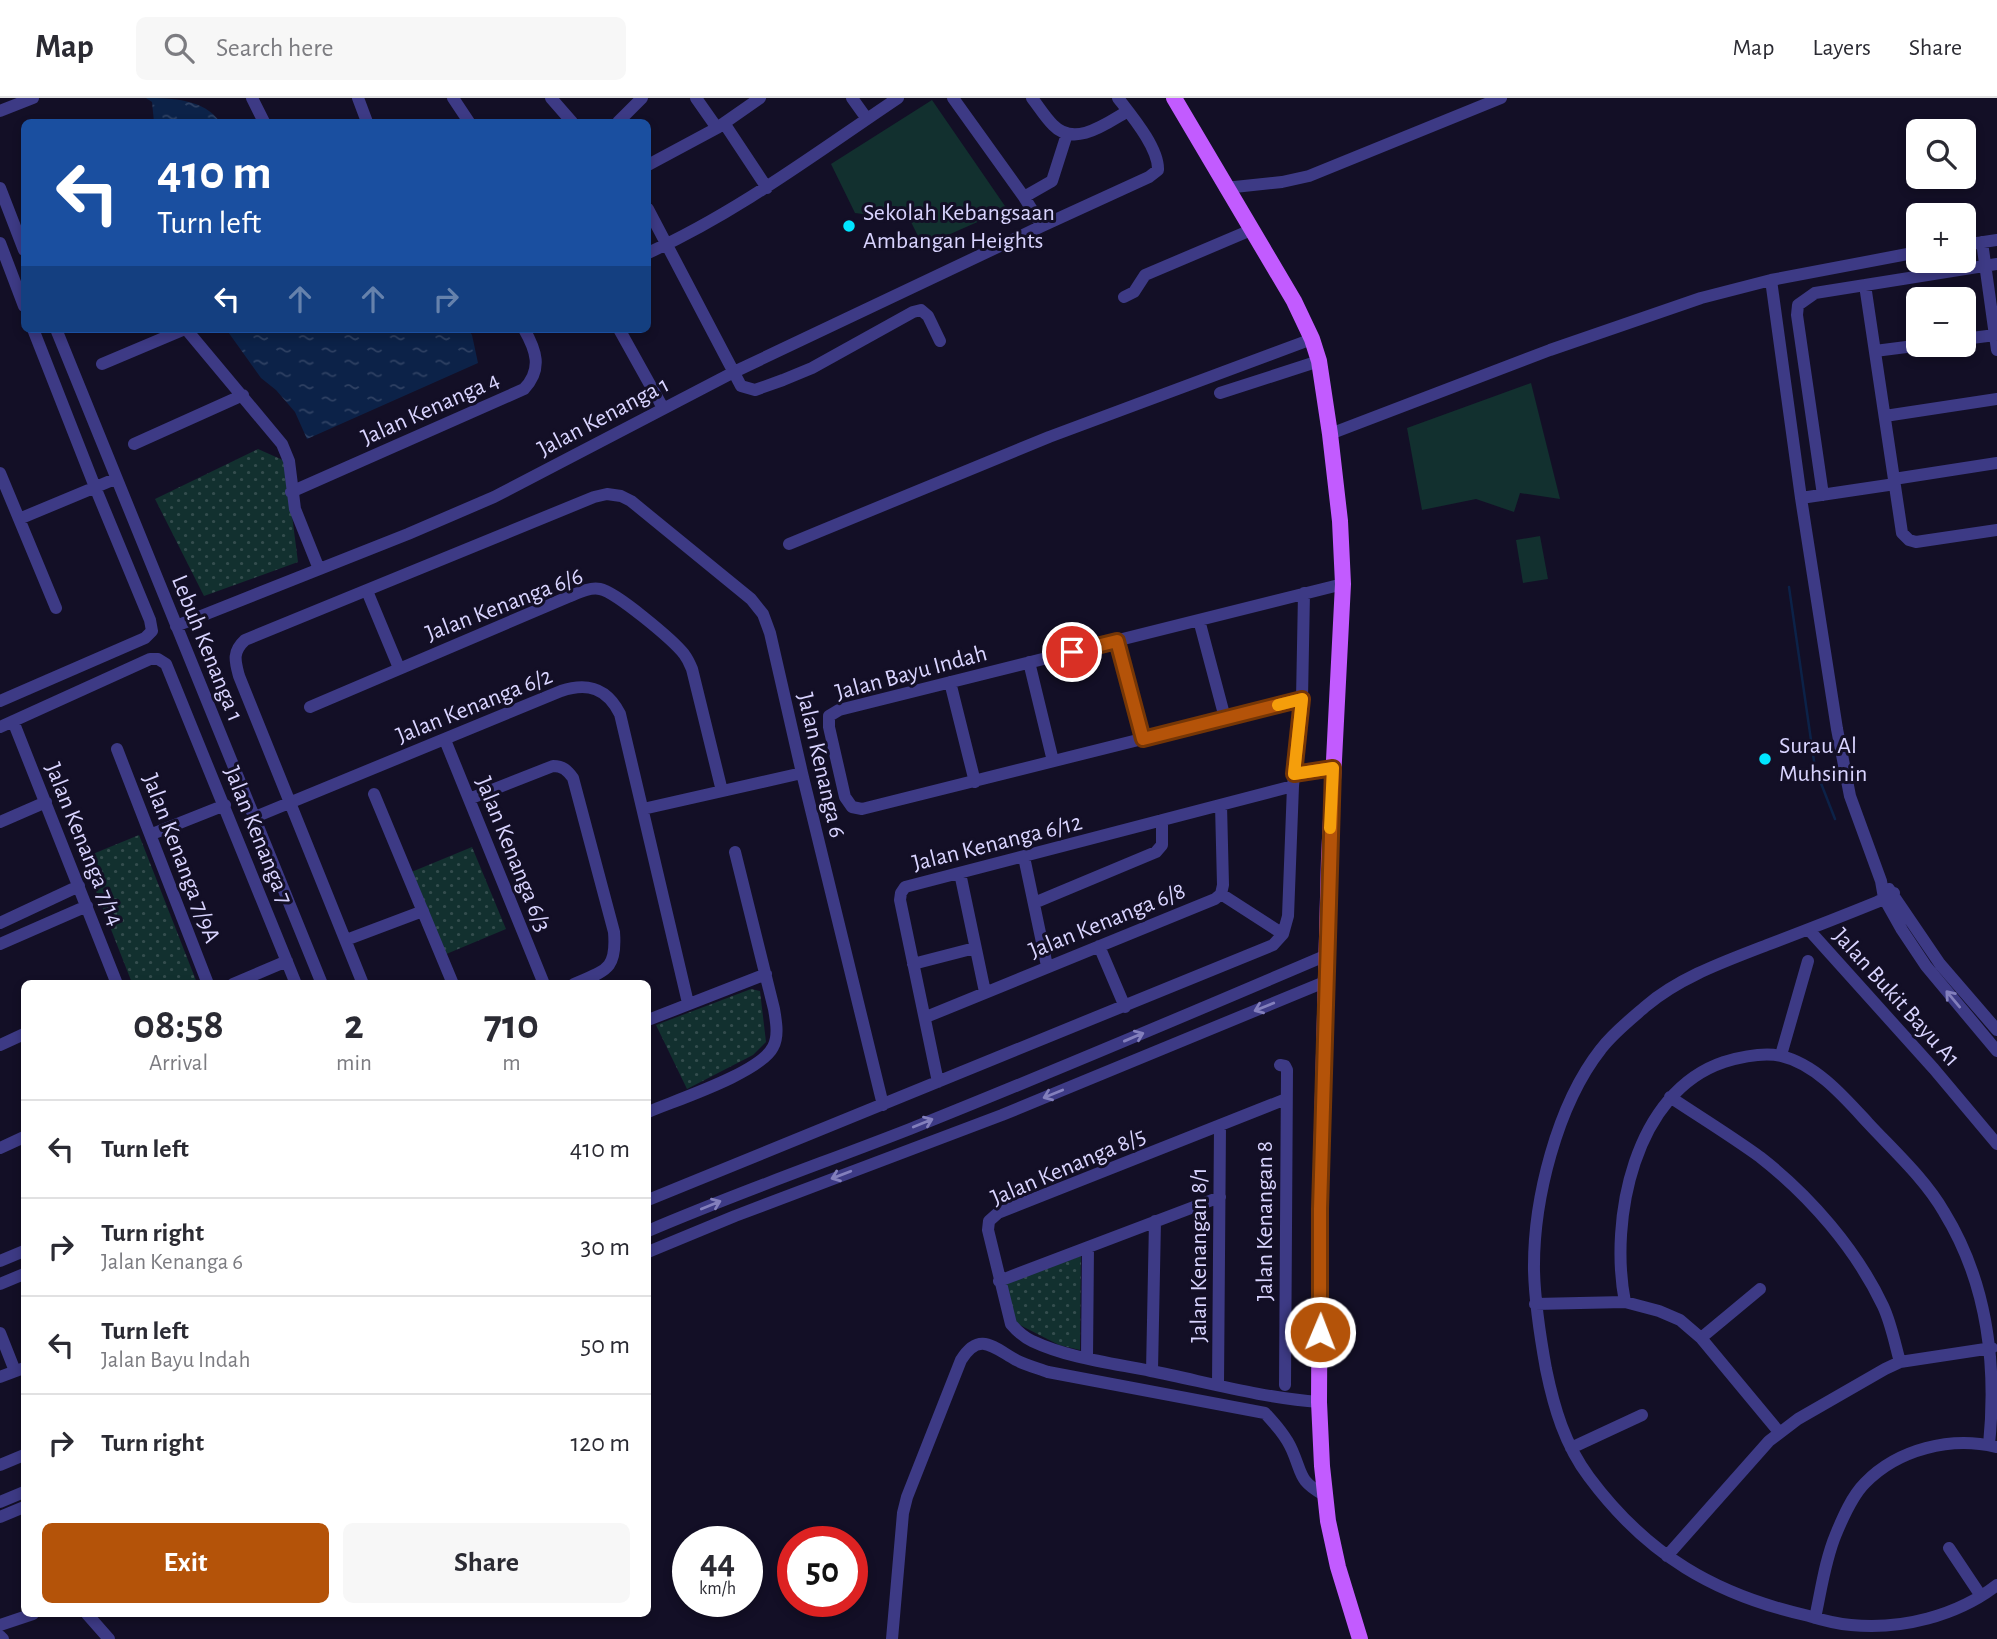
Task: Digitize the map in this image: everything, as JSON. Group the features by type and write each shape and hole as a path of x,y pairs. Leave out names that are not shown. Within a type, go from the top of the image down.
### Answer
{"main road":[{"path":"1174,98 1294,301 1312,339 1319,361 1330,434 1340,521 1343,584 1333,768 1320,1209 1319,1402 1324,1495 1338,1567 1360,1639"}],"street":[{"path":"0,111 33,98"},
{"path":"252,98 262,119"},
{"path":"358,98 366,119"},
{"path":"453,98 467,119"},
{"path":"551,98 569,119"},
{"path":"621,119 642,98"},
{"path":"696,98 720,125 767,188"},
{"path":"651,163 720,125 760,98"},
{"path":"852,98 867,119"},
{"path":"651,252 767,188 898,98"},
{"path":"953,98 1042,226"},
{"path":"1032,98 1054,126 1067,134 1082,134 1096,129 1128,111 1118,98"},
{"path":"1225,188 1282,182 1308,176 1501,98"},
{"name":"Jalan Kenanga 1","path":"176,626 494,497 734,372 1149,177 1158,170 1158,160 1128,111"},
{"path":"1024,197 1052,181 1067,134"},
{"path":"0,188 21,242"},
{"path":"651,215 741,386 755,390 812,368 884,327 921,310 928,316 940,341"},
{"path":"1124,297 1134,292 1145,275 1251,230"},
{"path":"1976,243 1997,240"},
{"path":"1982,242 1991,265 1997,350"},
{"path":"0,243 21,298"},
{"path":"1330,434 1550,350 1701,298 1771,280 1906,254"},
{"path":"1824,495 1797,315 1798,305 1815,293 1991,265"},
{"path":"1771,280 1801,498 1848,788 1881,881 1926,966 1997,1051"},
{"path":"1865,285 1902,533 1909,540 1916,542 1997,530"},
{"path":"2,696 145,638 152,632 150,620 35,333"},
{"name":"Lebuh Kenanga 1","path":"58,333 320,980"},
{"path":"102,365 176,333"},
{"path":"189,333 282,444 289,461 295,509 319,569"},
{"name":"Jalan Kenanga 4","path":"291,492 524,389 533,380 537,368 526,333"},
{"path":"621,333 663,408"},
{"path":"1976,337 1995,335"},
{"path":"789,544 1037,441 1312,339"},
{"path":"1875,351 1906,347"},
{"path":"1220,393 1319,361"},
{"path":"134,444 243,395"},
{"path":"1885,416 1997,399"},
{"path":"1801,498 1997,463"},
{"path":"0,473 56,608"},
{"path":"19,519 115,479"},
{"name":"Jalan Kenanga 6","path":"361,980 239,676 234,658 237,647 245,640 594,498 607,494 621,496 641,509 751,598 763,614 770,633 883,1105"},
{"name":"Jalan Bayu Indah","path":"1302,699 862,809 852,807 845,797 829,727 829,716 839,710 1343,584"},
{"name":"Jalan Kenanga 6/6","path":"310,707 586,590 600,589 615,596 685,655 692,668 722,791"},
{"path":"367,591 399,668"},
{"path":"651,1199 1273,945 1283,933 1288,916 1294,780 1302,699 1304,593"},
{"path":"1199,620 1225,718"},
{"path":"1117,641 1143,739"},
{"name":"Jalan Kenanga 7","path":"13,721 150,659 158,659 166,664 294,980"},
{"path":"1029,662 1053,761"},
{"path":"950,682 975,782"},
{"name":"Jalan Kenanga 6/2","path":"255,817 574,686 585,685 600,689 613,701 620,714 688,1003"},
{"path":"0,727 13,721"},
{"name":"Jalan Kenanga 7/14","path":"13,721 115,980"},
{"name":"Jalan Kenanga 6/3","path":"445,740 542,980"},
{"name":"Jalan Kenanga 7/9A","path":"117,749 207,980"},
{"path":"469,799 553,766 567,770 573,778 614,932 615,950 612,962 606,970 583,980"},
{"name":"Jalan Kenanga 6/12","path":"938,1083 900,900 905,887 1222,805 1333,768"},
{"path":"642,809 802,773"},
{"path":"374,794 451,980"},
{"path":"0,822 46,802"},
{"path":"152,834 225,805"},
{"name":"Jalan Kenanga 6/8","path":"926,1017 1215,899 1221,894 1223,885 1222,805"},
{"path":"1034,903 1156,852 1162,845 1162,820"},
{"path":"651,1111 743,1072 761,1061 774,1047 777,1029 774,1009 734,852"},
{"path":"1024,857 1047,966"},
{"path":"960,873 985,992"},
{"path":"0,923 79,886"},
{"path":"1221,894 1283,933"},
{"path":"1809,930 1889,896"},
{"path":"1889,896 1940,964 1997,1030"},
{"path":"0,944 87,906"},
{"path":"346,940 423,911"},
{"name":"Jalan Bukit Bayu A1","path":"1992,1592 1924,1620 1890,1625 1849,1625 1747,1600 1702,1579 1667,1556 1647,1541 1619,1513 1589,1476 1571,1448 1560,1424 1550,1388 1535,1304 1534,1267 1538,1213 1551,1155 1566,1110 1602,1048 1648,1004 1671,988 1736,958 1809,930 1942,1078 1997,1144"},
{"path":"1099,946 1125,1007"},
{"path":"913,964 975,948"},
{"path":"651,1230 754,1187 1054,1072 1328,955"},
{"path":"242,980 287,961"},
{"path":"1781,1055 1808,961"},
{"path":"651,1019 765,974"},
{"path":"651,1251 735,1216 1002,1115 1327,981"},
{"path":"0,1045 21,1035"},
{"path":"1625,1302 1619,1256 1624,1201 1638,1157 1670,1097 1687,1081 1712,1066 1738,1058 1781,1055 1804,1064 1836,1090 1883,1139 1943,1210 1964,1248 1984,1301 1996,1377 1993,1446 1966,1443 1925,1448 1908,1454 1865,1483 1849,1506 1835,1537 1815,1618"},
{"name":"Jalan Kenangan 8","path":"1280,1065 1287,1070 1285,1385"},
{"path":"1670,1097 1760,1158 1805,1198 1858,1263 1873,1288 1884,1308 1900,1362"},
{"name":"Jalan Kenanga 8/5","path":"1286,1099 999,1213 989,1221 988,1230 1011,1324 1018,1333 1055,1350 1087,1358 1218,1385 1319,1402"},
{"name":"Jalan Kenangan 8/1","path":"1218,1385 1220,1126"},
{"path":"0,1148 21,1138"},
{"path":"999,1281 1220,1196"},
{"path":"1152,1371 1155,1221"},
{"path":"1087,1247 1087,1358"},
{"path":"0,1261 21,1252"},
{"path":"0,1284 21,1275"},
{"path":"1701,1338 1760,1289"},
{"path":"1535,1304 1625,1302 1680,1320 1701,1338 1779,1432"},
{"path":"0,1333 20,1369 0,1377"},
{"path":"892,1639 901,1525 906,1497 961,1360 969,1348 978,1344 988,1344 1027,1366 1048,1372 1265,1413 1292,1448 1301,1477 1309,1486 1324,1495"},
{"path":"1667,1556 1779,1432 1900,1362 1992,1348"},
{"path":"1571,1448 1642,1415"},
{"path":"0,1465 21,1456"},
{"path":"0,1502 21,1493"},
{"path":"0,1517 21,1508"},
{"path":"1949,1548 1992,1592"},
{"path":"0,1625 24,1617"},
{"path":"90,1617 109,1639"}],"green space":[{"path":"932,100 1007,209 923,246 910,220 855,213 831,164"},
{"path":"1531,383 1560,499 1520,493 1514,512 1476,499 1422,510 1407,428"},
{"path":"258,449 285,461 298,562 204,596 155,499"},
{"path":"1540,536 1548,579 1523,583 1516,540"},
{"path":"139,835 196,980 131,980 83,858"},
{"path":"472,847 506,929 444,955 409,873"},
{"path":"751,989 760,991 766,1042 753,1055 687,1089 656,1025"},
{"path":"1081,1256 1080,1350 1059,1345 1016,1323 1005,1283"}],"water":[{"path":"146,98 187,101 205,109 217,119 154,119 152,102"},
{"path":"229,333 471,333 478,363 307,439 295,412 276,390 261,378"}],"waterway":[{"path":"1789,587 1815,768 1835,819"}],"slow traffic":[{"path":"1278,705 1302,699 1294,774 1333,768 1330,828"}],"place":[{"name":"Sekolah Kebangsaan Ambangan Heights","path":"849,226"},
{"name":"Surau Al Muhsinin","path":"1765,759"}],"route":[{"path":"1072,652 1117,641 1143,739 1302,699 1294,774 1333,768 1320,1209 1320,1332"}]}
